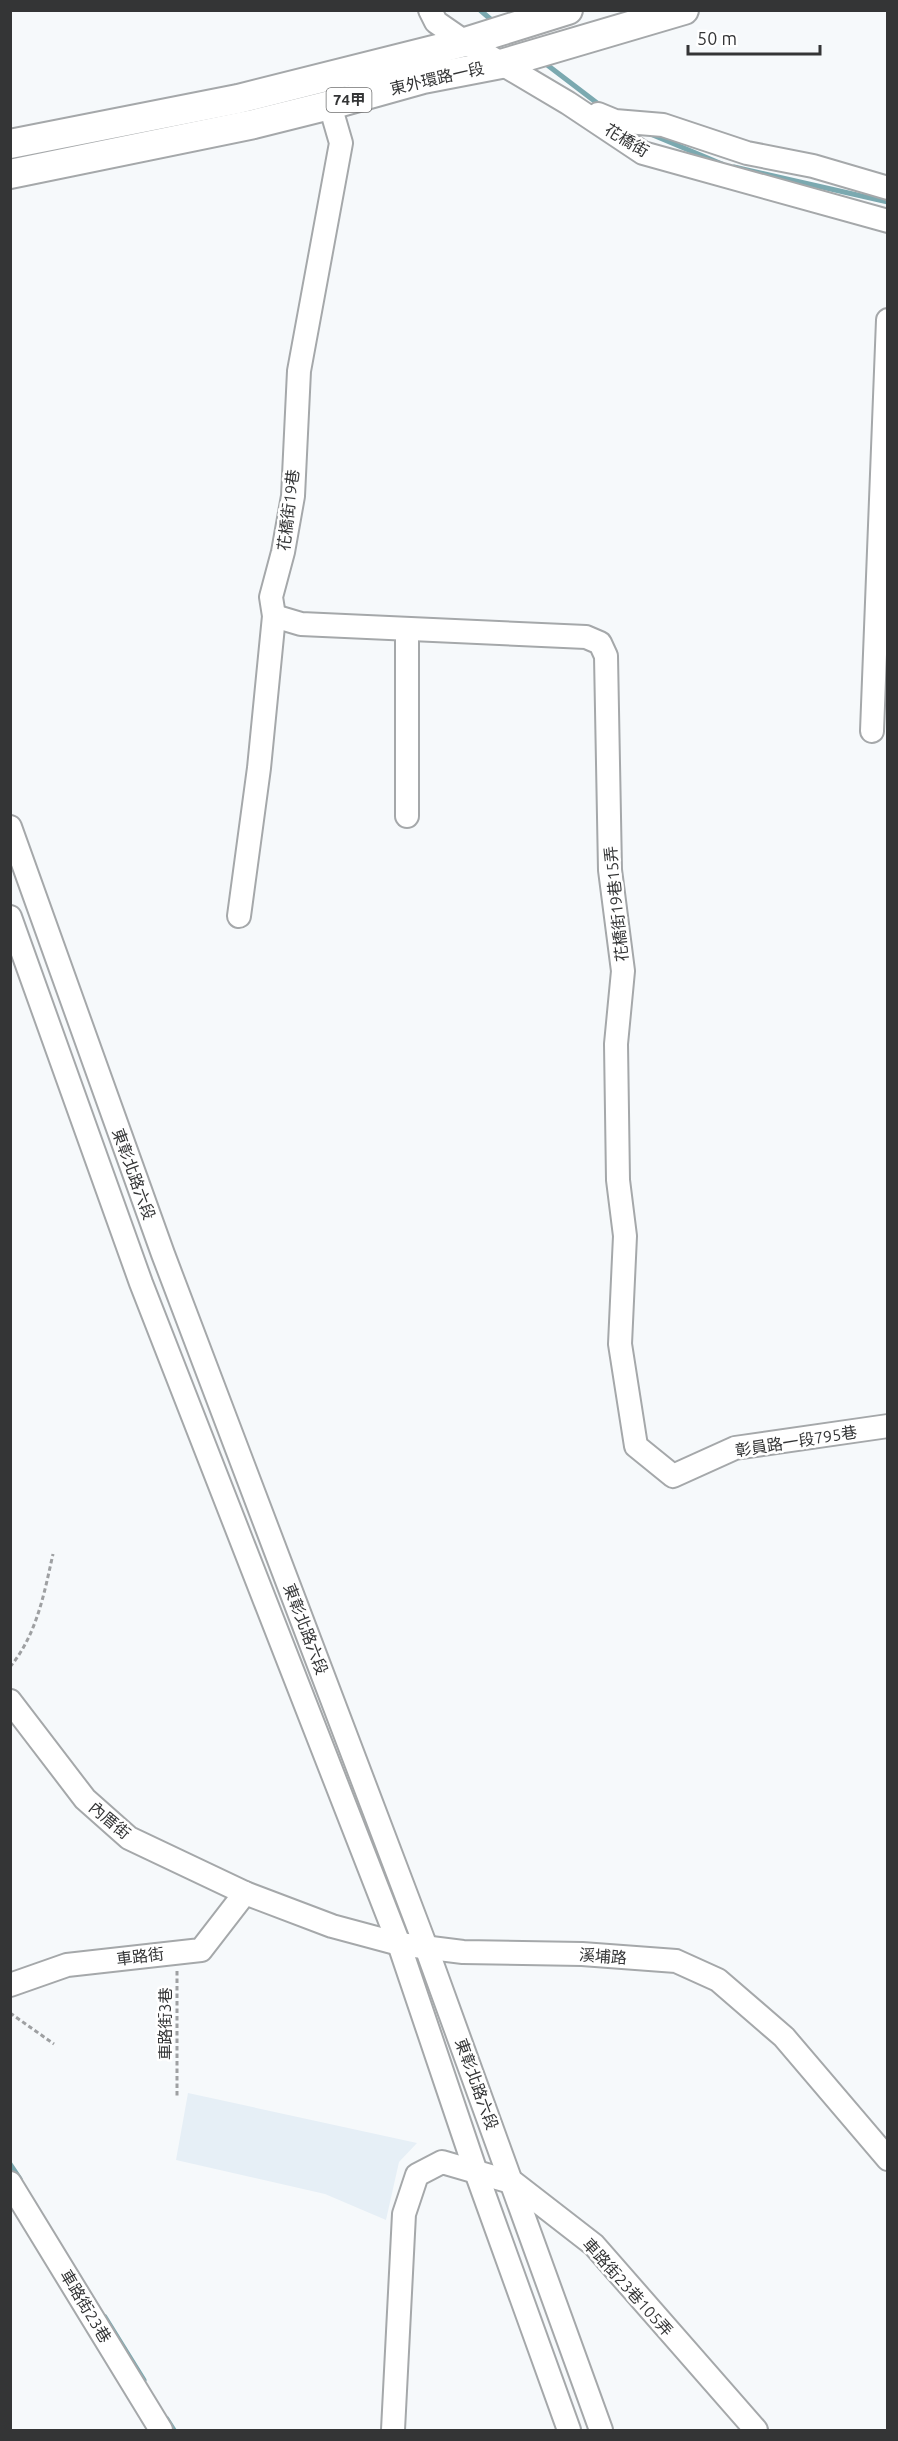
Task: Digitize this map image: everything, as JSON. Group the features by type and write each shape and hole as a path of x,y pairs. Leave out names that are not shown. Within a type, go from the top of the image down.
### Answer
{"main road":[{"name":"東外環路一段","path":"10,144 238,99 465,42 568,10"},
{"name":"東外環路一段","path":"10,174 254,124 423,79 501,64 684,10"}],"street":[{"name":"花橋街","path":"430,10 436,22 465,42 568,102 643,153 888,221"},
{"path":"568,102 615,121 663,125 747,153 813,166 888,188"},
{"name":"花橋街19巷","path":"239,916 259,768 274,616 272,597 284,552 292,496 299,371 340,143 330,105"},
{"path":"805,198 813,166"},
{"path":"872,731 888,320"},
{"name":"花橋街19巷15弄","path":"274,616 301,624 586,637 600,643 606,656 610,870 624,971 616,1044 617,1170 625,1236 620,1344 636,1446 672,1476"},
{"path":"406,816 407,629"},
{"name":"東彰北路六段","path":"10,827 163,1254 426,1947 514,2183 602,2430"},
{"name":"東彰北路六段","path":"10,917 146,1294 399,1944 476,2172 569,2430"},
{"name":"彰員路一段795巷","path":"672,1476 735,1448 888,1426"},
{"name":"內厝街","path":"10,1701 85,1799 129,1838 245,1893"},
{"name":"溪埔路","path":"245,1893 332,1926 399,1944 463,1952 582,1954 676,1961 718,1980 784,2037 888,2159"},
{"name":"車路街","path":"10,1985 67,1965 201,1950 245,1893"},
{"name":"車路街23巷105弄","path":"393,2430 404,2214 417,2175 442,2162 514,2183 594,2246 756,2430"},
{"name":"車路街23巷","path":"10,2183 161,2430"}],"path":[{"path":"10,1667 22,1653 35,1624 43,1602 53,1554"},
{"name":"車路街3巷","path":"177,1952 177,2097"},
{"path":"10,2013 54,2044"}],"shaded area":[{"path":"188,2093 417,2143 399,2162 386,2220 325,2194 176,2160"}],"waterway":[{"path":"480,10 495,23"},
{"path":"542,61 601,106"},
{"path":"648,133 722,164"},
{"path":"734,167 888,202"},
{"path":"10,2164 20,2179"},
{"path":"105,2317 144,2380"},
{"path":"167,2419 174,2430"}]}
